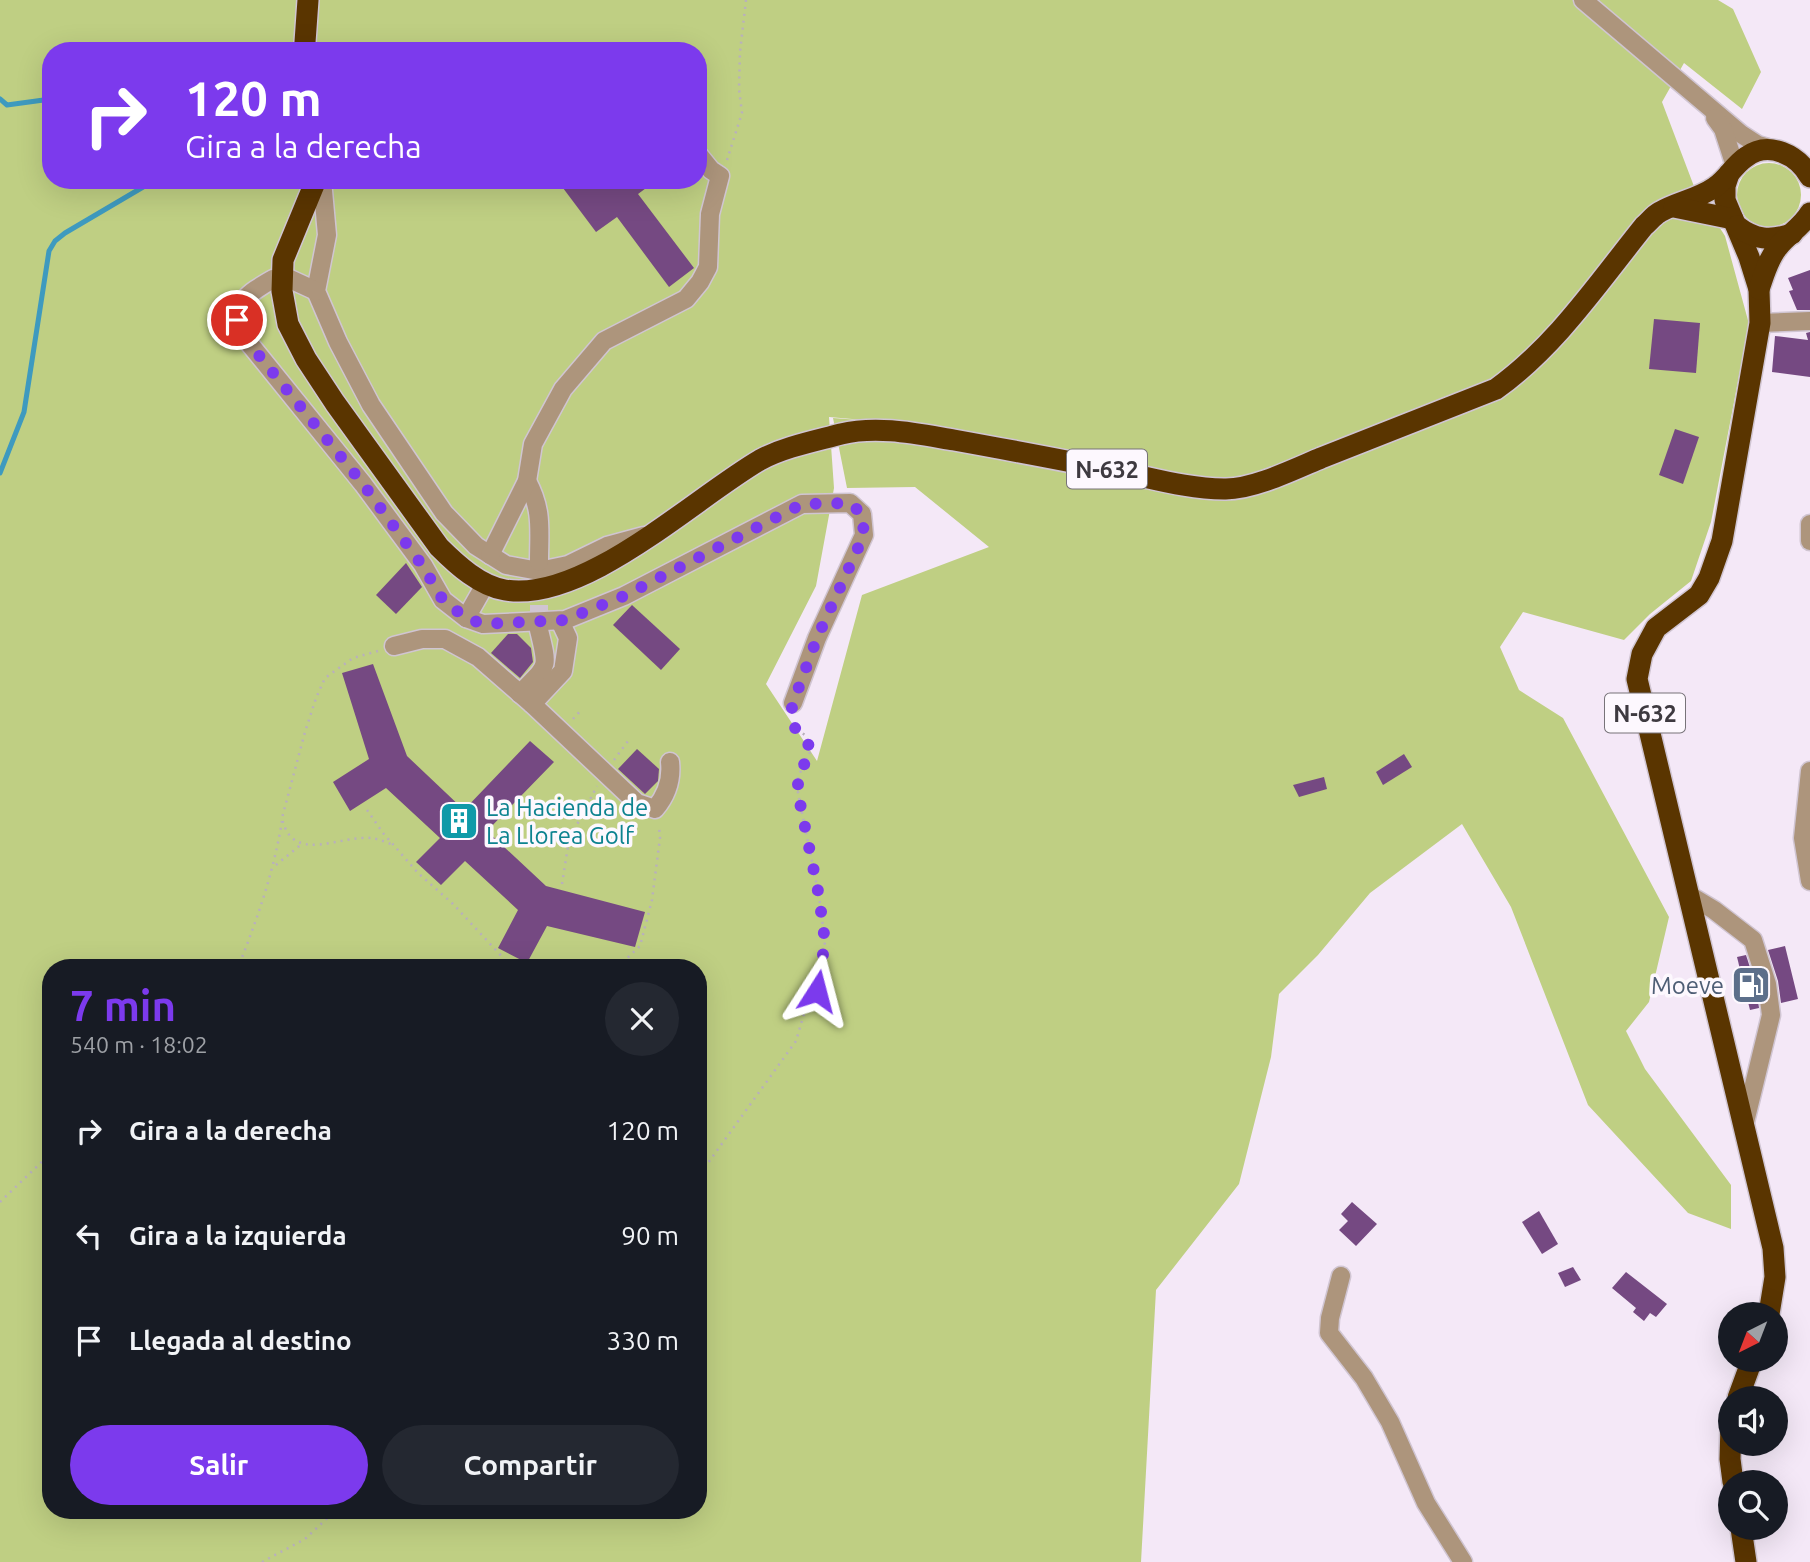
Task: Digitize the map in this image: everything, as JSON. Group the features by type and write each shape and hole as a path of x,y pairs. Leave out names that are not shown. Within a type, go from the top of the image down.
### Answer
{"highway":[{"path":"305,42 308,0"},
{"path":"1674,207 1714,188 1748,155 1763,150 1793,156 1804,166 1810,177"},
{"path":"1732,170 1725,186 1725,200 1759,289"},
{"name":"N-632","path":"312,189 284,260 282,291 288,324 306,359 328,392 439,547 455,563 486,583 506,590 532,590 570,582 650,534 762,459 850,432 906,431 1193,487 1227,490 1270,479 1496,389 1522,370 1552,341 1644,226 1660,212 1674,207"},
{"path":"1674,207 1735,223 1748,234 1762,239 1778,239 1792,234"},
{"path":"1759,289 1767,265 1778,246 1804,224 1810,213"},
{"name":"N-632","path":"1759,289 1759,323 1722,541 1709,578 1699,595 1656,628 1642,654 1637,679 1773,1248 1775,1277 1771,1302"},
{"path":"1743,1540 1746,1562"}],"street":[{"path":"1583,0 1741,134 1758,145 1778,151"},
{"path":"1707,107 1723,129 1732,170"},
{"path":"490,555 527,481 533,444 563,389 604,341 686,299 700,282 708,267 710,214 720,176 707,165"},
{"path":"323,189 327,235 316,290 338,342 371,405 444,513 476,546 506,565 538,571 568,565 607,546 650,534"},
{"path":"316,290 282,279 249,293 239,308 237,320 240,332 363,484 422,565 443,600 466,618 483,624 560,621 624,596 802,504 850,503 862,514 864,535 817,638 793,703"},
{"path":"1759,323 1810,321"},
{"path":"527,481 540,513 538,562"},
{"path":"1810,524 1810,541"},
{"path":"466,618 486,583"},
{"path":"526,699 563,671 568,638 560,621"},
{"path":"526,699 547,661 539,631"},
{"path":"394,646 422,639 445,639 478,657 637,803 655,809 663,800 672,776 670,762"},
{"path":"1810,771 1803,838 1810,881"},
{"path":"1689,895 1714,910 1753,940 1766,984 1771,1015 1744,1126"},
{"path":"1341,1276 1330,1318 1329,1333 1364,1378 1390,1422 1426,1503 1463,1562"}],"path":[{"path":"720,176 742,113 739,89 740,52 746,0"},
{"path":"241,959 263,904 305,732 325,678 353,658 394,646"},
{"path":"707,1165 796,1041 809,997 817,991 825,942 819,896 798,793 798,777 811,750 790,717 793,703"},
{"path":"562,884 569,840 605,773 628,741"},
{"path":"626,959 640,946 652,900 660,838 655,809"},
{"path":"367,810 418,873 453,904 504,959"},
{"path":"282,818 285,832 292,841 310,845 373,838 394,845"},
{"path":"273,867 303,843"},
{"path":"0,1202 42,1162"},
{"path":"262,1562 305,1539 326,1519"}],"green space":[{"path":"0,0 1718,0 1733,9 1761,72 1742,109 1684,63 1662,102 1695,189 1725,236 1749,324 1711,522 1691,581 1650,614 1624,640 1523,612 1500,647 1519,690 1563,718 1669,917 1649,1002 1626,1031 1645,1069 1731,1185 1731,1229 1688,1213 1588,1105 1511,907 1462,824 1370,893 1318,955 1279,994 1271,1057 1239,1184 1156,1290 1141,1562 0,1562","holes":["829,417 898,423 833,418 847,488 915,487 989,547 862,595 817,761 766,684 816,586 834,488"]},
{"path":"1769,163 1787,169 1795,177 1801,195 1795,213 1787,221 1769,227 1751,221 1743,213 1737,195 1743,177 1751,169"}],"building":[{"path":"564,189 645,189 638,194 694,268 669,287 617,217 596,232"},
{"path":"1810,270 1810,310 1797,310 1789,291 1793,290 1788,278"},
{"path":"1654,319 1700,323 1696,373 1649,369"},
{"path":"1810,332 1810,377 1772,372 1775,336 1808,340 1806,333"},
{"path":"1675,429 1699,437 1683,484 1659,475"},
{"path":"406,563 422,587 396,614 376,595"},
{"path":"632,605 680,649 661,670 613,625"},
{"path":"508,634 517,634 531,648 533,662 520,678 491,653"},
{"name":"La Hacienda de La Llorea Golf","path":"373,664 407,756 464,810 530,741 554,762 487,831 546,886 645,912 635,947 547,926 529,959 519,959 498,948 518,910 465,861 441,885 416,862 440,838 386,788 350,811 333,782 369,759 342,673"},
{"path":"637,749 659,769 658,781 645,794 618,769"},
{"path":"1404,754 1412,767 1383,785 1376,772"},
{"path":"1324,777 1327,789 1299,797 1293,785"},
{"path":"1785,946 1798,999 1781,1003 1778,981 1768,950"},
{"path":"1746,955 1756,986 1759,1008 1750,1010 1737,957"},
{"path":"1352,1202 1377,1224 1356,1246 1339,1230 1348,1221 1341,1214"},
{"path":"1539,1211 1558,1244 1542,1254 1522,1222"},
{"path":"1573,1267 1581,1280 1565,1287 1558,1273"},
{"path":"1626,1272 1667,1304 1656,1317 1650,1313 1644,1321 1633,1312 1636,1308 1612,1288"}],"waterway":[{"path":"0,99 7,105 42,100"},
{"path":"0,473 24,412 49,251 55,241 65,233 140,189"}],"tunnel":[{"path":"539,578 539,630"}],"place":[{"name":"La Hacienda de La Llorea Golf","path":"459,821"},
{"name":"Moeve","path":"1751,985"}],"route":[{"path":"237,320 240,332 363,484 422,565 443,600 466,618 483,624 565,620 624,596 802,504 850,503 862,514 864,535 817,638 790,717 811,750 798,777 798,793 819,896 825,942 817,991"}]}
